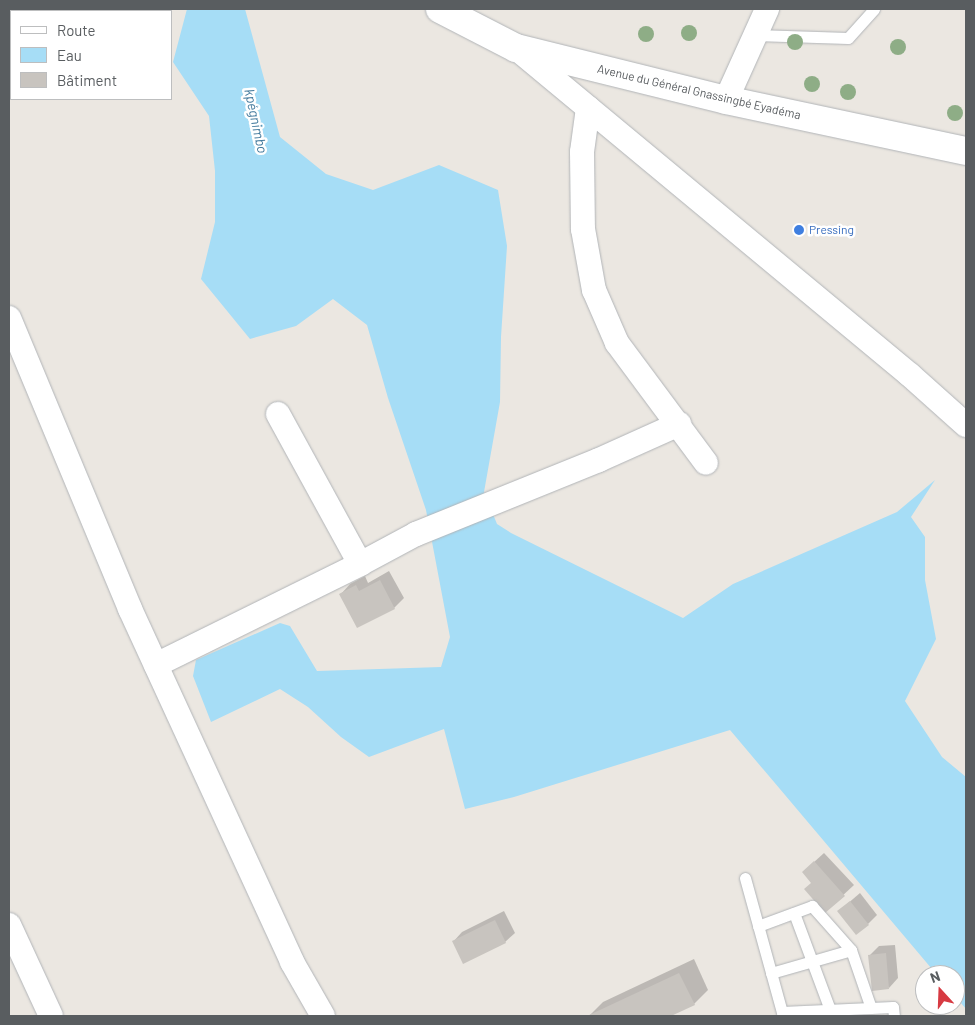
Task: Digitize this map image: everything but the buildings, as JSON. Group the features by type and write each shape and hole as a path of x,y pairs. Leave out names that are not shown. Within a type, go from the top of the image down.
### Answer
{"main road":[{"name":"Avenue du Général Gnassingbé Eyadéma","path":"440,9 516,48 726,100 966,151"}],"street":[{"path":"726,100 768,9"},
{"path":"516,48 910,375 966,425"},
{"path":"588,108 582,152 583,229 594,290 617,343 679,424 706,463"},
{"path":"9,318 130,609 292,962 323,1016"},
{"path":"278,414 360,564"},
{"path":"156,665 360,564 416,534 498,499 599,460 679,424"},
{"path":"9,926 51,1016"}],"lane":[{"path":"755,35 848,38 874,9"},
{"path":"744,878 782,1014 893,1007 894,1016"},
{"path":"758,926 812,906 851,950 870,1008"},
{"path":"794,913 814,961 830,1010"},
{"path":"771,973 851,950"}],"water":[{"name":"kpégnimbo","path":"187,9 245,9 280,137 326,174 373,190 439,165 498,190 507,246 501,337 500,402 484,492 497,524 511,533 683,618 733,584 897,512 935,480 911,517 925,537 925,580 936,639 905,701 942,757 966,777 966,1009 965,965 929,965 730,730 514,797 465,809 444,729 369,757 341,737 308,707 280,689 211,722 193,676 196,660 280,623 290,626 317,671 441,667 450,637 426,510 388,398 367,325 333,299 296,326 250,339 201,279 215,222 215,171 209,116 173,62"}],"place":[{"name":"Pressing","path":"799,230"}]}
